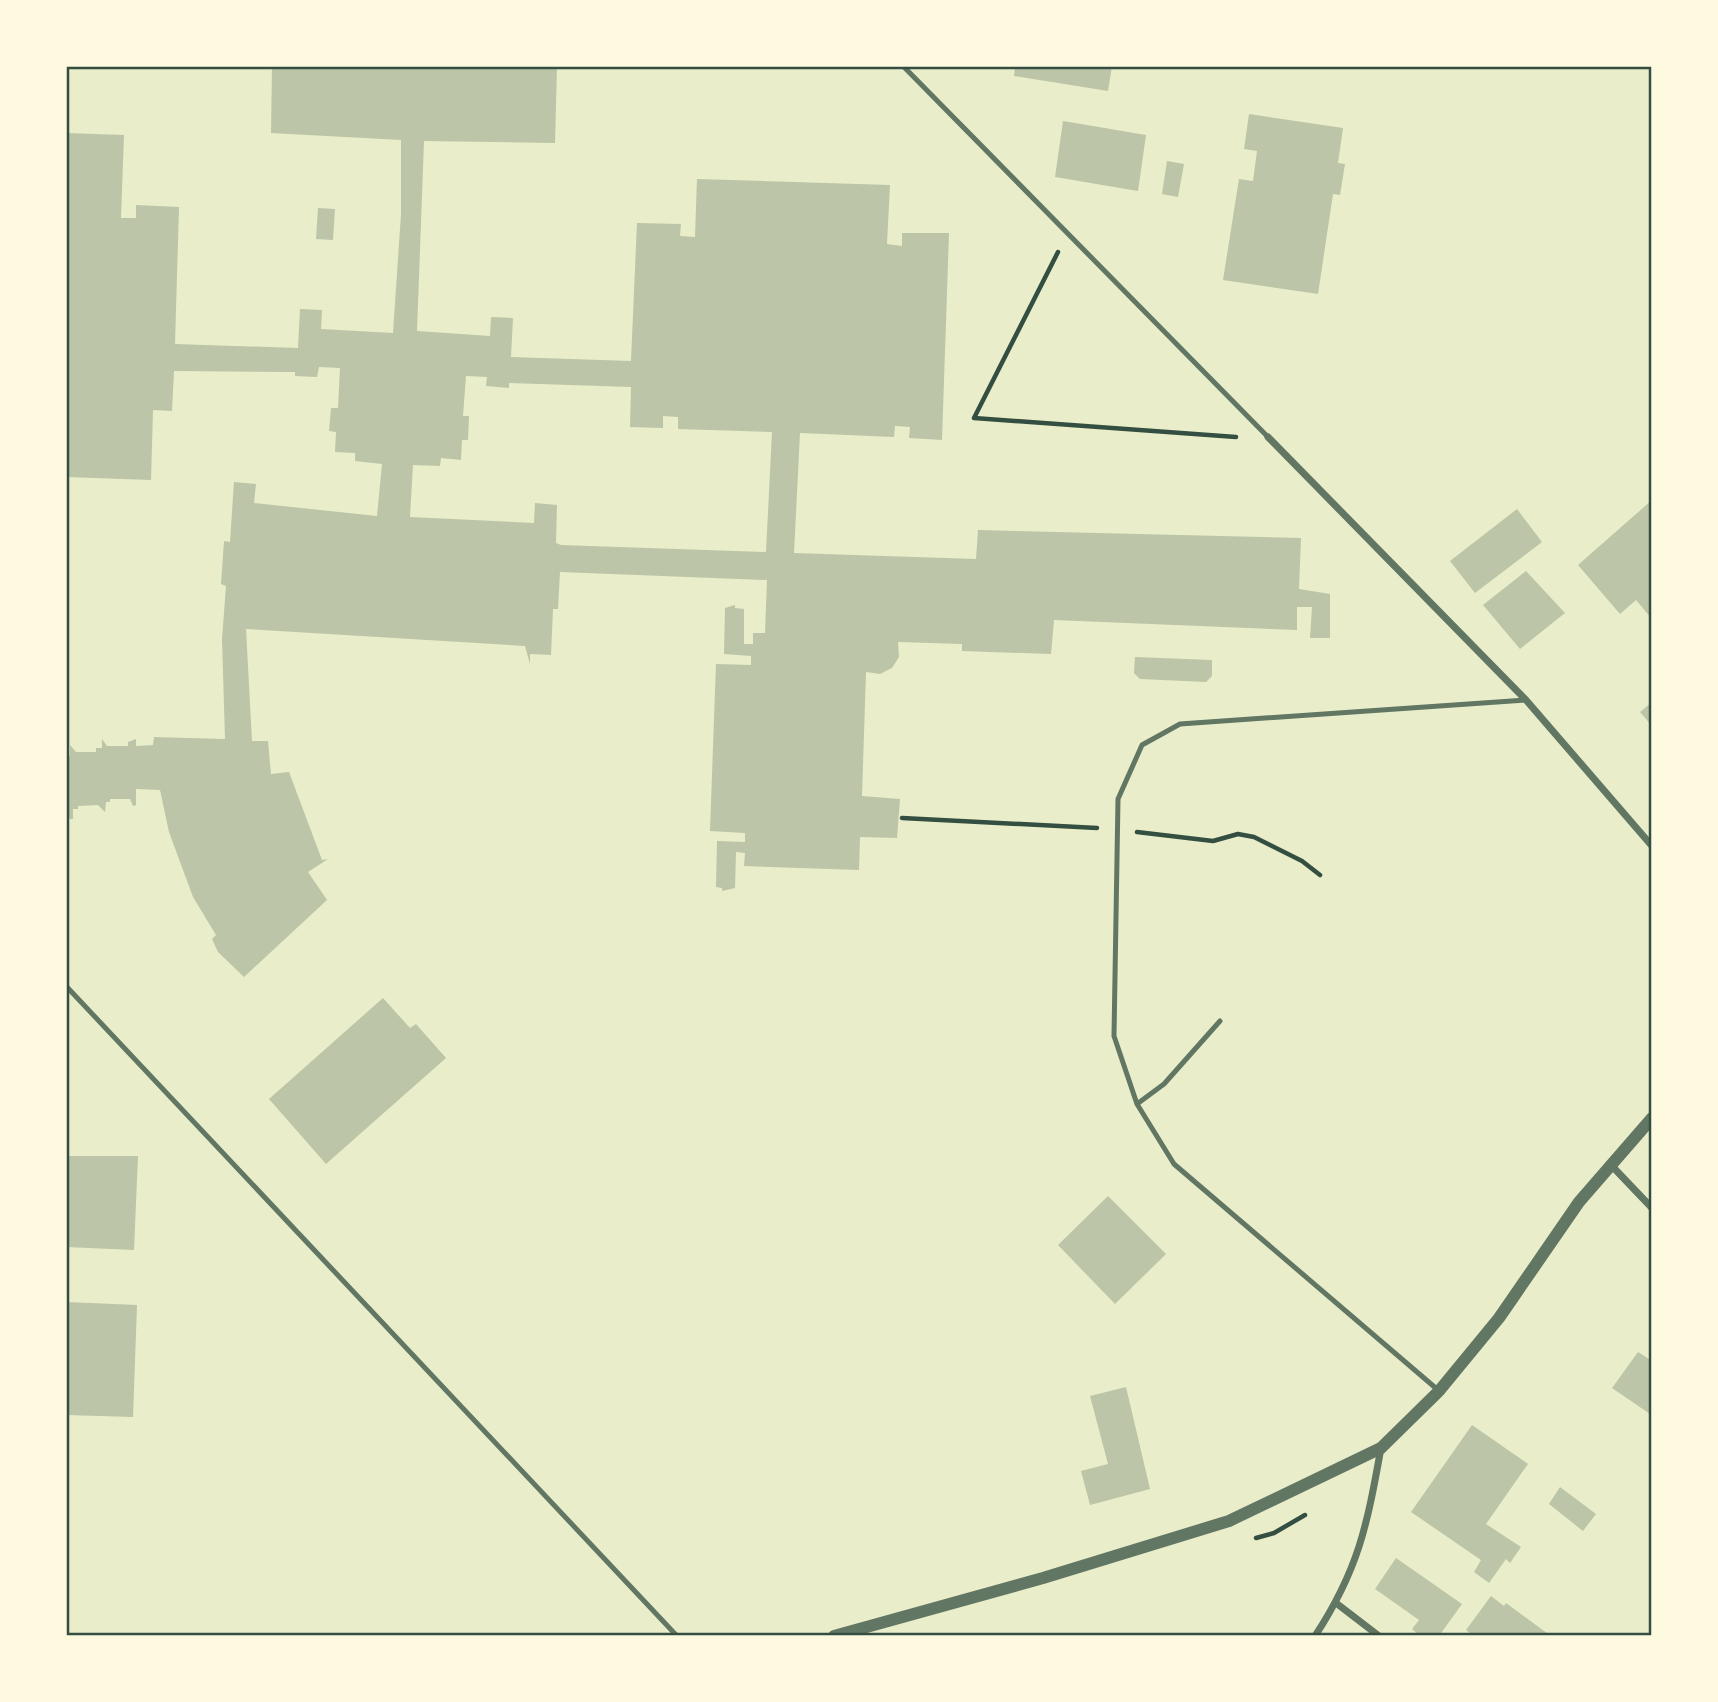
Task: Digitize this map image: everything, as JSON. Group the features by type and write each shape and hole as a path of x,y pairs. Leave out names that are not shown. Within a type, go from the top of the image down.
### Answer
{"street":[{"path":"1268,437 1526,700 1651,846"},
{"path":"834,1636 1043,1578 1229,1521 1381,1448 1439,1391 1499,1318 1579,1202 1651,1118"},
{"path":"1611,1165 1651,1208"},
{"path":"1315,1636 1336,1603 1365,1534 1381,1448"},
{"path":"1336,1603 1379,1636"}],"lane":[{"path":"903,66 1268,437"},
{"path":"1439,1391 1174,1164 1137,1104 1114,1036 1118,799 1142,745 1181,724 1526,700"},
{"path":"66,986 677,1636"},
{"path":"1137,1104 1164,1084 1220,1021"}],"path":[{"path":"1068,234 974,418 1207,437 1268,437"}],"building":[{"path":"272,66 557,66 555,143 424,141 417,331 490,336 491,317 513,318 511,357 631,361 637,223 681,224 680,236 695,237 697,179 890,185 887,244 902,246 902,233 949,233 942,440 909,438 910,427 895,426 894,437 800,433 794,553 976,559 978,530 1301,538 1299,589 1330,594 1330,638 1310,638 1312,607 1297,607 1297,630 1054,620 1051,654 962,651 962,644 898,642 899,657 892,668 880,674 866,672 862,796 900,799 897,838 860,837 859,870 744,866 745,853 736,852 735,888 722,891 722,888 716,887 717,841 745,842 745,833 710,831 716,664 751,665 751,656 724,654 725,608 735,605 735,608 744,609 744,644 753,644 753,633 765,633 767,580 560,572 558,609 553,609 551,655 530,654 530,664 525,646 246,629 252,741 268,741 271,774 289,772 322,860 328,859 308,872 327,900 244,977 218,952 212,939 216,935 193,897 169,832 160,790 136,789 136,805 133,806 130,799 110,799 110,802 106,802 105,812 98,805 78,806 78,809 73,809 73,819 70,819 67,815 66,756 70,756 70,745 76,752 96,752 96,748 102,748 102,739 107,746 128,746 128,742 136,739 136,746 153,745 154,737 225,739 222,639 226,586 221,584 224,541 230,542 234,482 256,484 254,503 377,516 382,464 355,461 355,453 335,452 336,432 329,431 331,408 338,408 340,368 319,367 317,377 295,376 295,372 174,371 172,411 153,410 151,480 66,477 66,133 124,135 121,218 136,218 136,205 179,207 175,344 298,348 300,309 322,310 321,329 393,333 401,214 401,140 271,133","holes":["466,376 487,377 486,386 509,388 509,383 631,387 630,427 663,428 663,416 678,417 678,429 772,432 766,552 561,545 556,543 557,505 535,503 534,523 410,517 413,465 440,466 441,458 461,460 462,440 468,440 469,416 463,416"]},
{"path":"1015,66 1112,66 1108,91 1014,76"},
{"path":"1249,114 1343,128 1338,163 1345,164 1340,195 1333,194 1318,294 1223,280 1239,179 1253,181 1257,151 1244,149"},
{"path":"1063,121 1146,135 1138,191 1055,177"},
{"path":"1167,161 1184,164 1178,197 1162,194"},
{"path":"318,208 335,209 333,240 316,239"},
{"path":"1652,500 1652,619 1636,600 1620,614 1578,565"},
{"path":"1517,509 1542,542 1475,593 1450,561"},
{"path":"1526,571 1565,613 1520,649 1483,605"},
{"path":"1135,657 1212,660 1212,676 1206,682 1140,679 1134,673"},
{"path":"1652,702 1652,726 1640,712"},
{"path":"383,998 410,1028 416,1024 446,1058 326,1164 269,1099"},
{"path":"66,1156 138,1156 134,1250 66,1247"},
{"path":"1108,1196 1166,1254 1115,1304 1058,1245"},
{"path":"66,1302 137,1305 133,1417 66,1415"},
{"path":"1638,1352 1652,1361 1650,1414 1612,1388"},
{"path":"1126,1387 1150,1489 1090,1505 1081,1471 1108,1464 1090,1396"},
{"path":"1472,1425 1528,1464 1486,1524 1521,1547 1510,1563 1506,1559 1489,1583 1474,1572 1481,1560 1411,1512"},
{"path":"1560,1487 1596,1514 1583,1531 1549,1504"},
{"path":"1396,1558 1462,1604 1439,1636 1420,1636 1412,1629 1419,1620 1375,1589"},
{"path":"1491,1596 1504,1606 1506,1603 1551,1636 1474,1636 1466,1630"}]}
